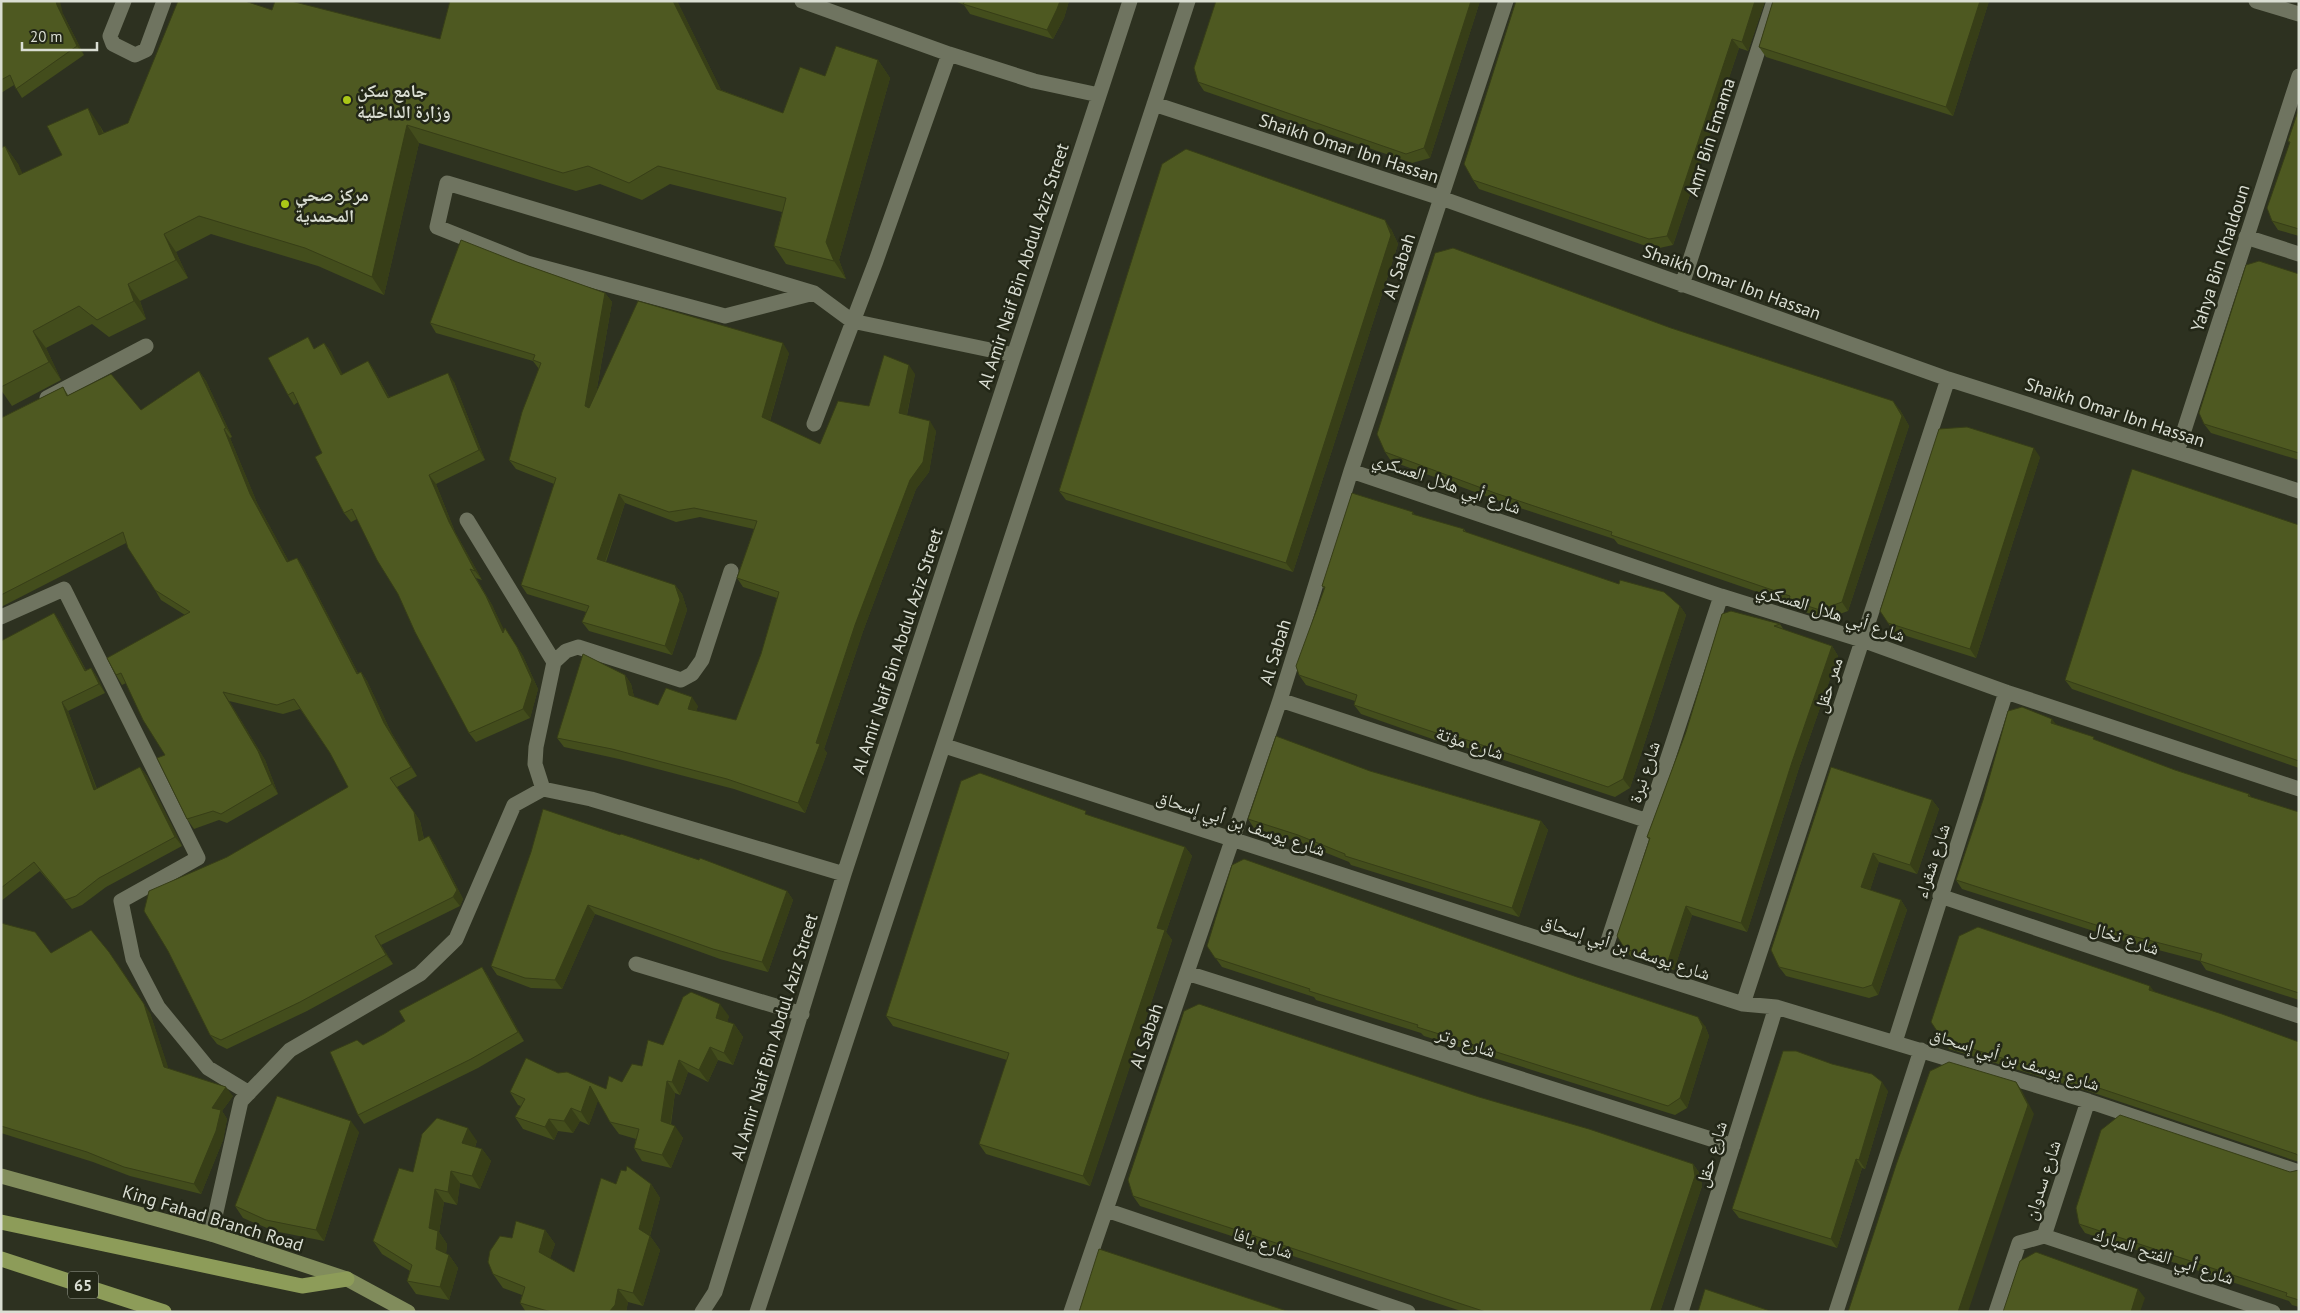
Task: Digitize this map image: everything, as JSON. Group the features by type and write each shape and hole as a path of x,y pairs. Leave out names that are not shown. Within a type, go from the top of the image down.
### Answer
{"highway":[{"path":"1,1222 302,1286 347,1279"},
{"name":"65","path":"1,1259 164,1312"}],"main road":[{"name":"King Fahad Branch Road","path":"1,1176 211,1234 347,1279 408,1312"}],"street":[{"path":"124,1 110,36 113,44 135,55 146,50 164,1"},
{"path":"802,1 838,7 948,54 1034,81 1099,95"},
{"name":"Al Amir Naif Bin Abdul Aziz Street","path":"702,1312 715,1292 844,874 1130,1"},
{"path":"758,1312 765,1283 945,746 1188,1"},
{"name":"Al Sabah","path":"1072,1312 1280,700 1351,470 1506,1"},
{"name":"Amr Bin Emama","path":"1682,285 1774,1"},
{"path":"2261,2 2299,14"},
{"path":"814,424 948,54"},
{"name":"Yahya Bin Khaldoun","path":"2177,452 2299,76"},
{"name":"Shaikh Omar Ibn Hassan","path":"1154,104 1441,198 1948,379 2299,491"},
{"path":"814,293 725,316 527,263 437,227 447,183 814,293 852,321 1014,355"},
{"path":"2246,237 2299,254"},
{"path":"35,404 146,346"},
{"name":"ممر حقل","path":"1743,1004 1948,379"},
{"name":"شارع أبي هلال العسكري","path":"1351,470 1721,596 1862,640 2006,692 2299,789"},
{"path":"467,520 554,662"},
{"path":"543,789 536,764 536,747 554,662 566,651 578,647 681,680 692,674 702,660 732,571"},
{"path":"1,617 64,589 198,858 120,901 133,959 158,1007 208,1068 249,1093"},
{"name":"شارع نبرة","path":"1602,959 1721,596"},
{"name":"شارع شقراء","path":"1895,1042 2006,692"},
{"name":"شارع مؤتة","path":"1280,700 1648,822"},
{"name":"شارع يوسف بن أبي إسحاق","path":"945,746 1743,1004 1776,1007 2088,1100 2299,1172"},
{"path":"211,1234 241,1101 290,1050 420,974 456,939 514,805 543,789 591,799 844,874"},
{"name":"شارع نخال","path":"1940,896 2299,1016"},
{"path":"636,964 802,1014"},
{"name":"شارع وتر","path":"1187,974 1733,1146"},
{"name":"شارع حقل","path":"1681,1312 1776,1007"},
{"path":"1836,1312 1921,1050"},
{"name":"شارع سدوان","path":"1996,1312 2019,1243 2044,1236 2088,1100"},
{"name":"شارع يافا","path":"1106,1210 1408,1312"},
{"name":"شارع أبي الفتح المبارك","path":"2044,1236 2273,1312"},
{"path":"752,1312 765,1283"},
{"path":"711,1312 715,1292"}],"building":[{"path":"1,1 56,1 77,46 16,89 10,75 1,80"},
{"path":"178,1 245,1 272,10 275,1 291,1 440,39 450,1 673,1 717,89 783,113 800,67 825,76 836,46 878,60 826,242 834,261 774,246 786,198 658,166 629,183 588,166 563,173 407,125 372,277 305,248 199,216 164,234 176,260 128,284 134,301 97,320 79,306 33,331 49,362 1,387 1,148 5,146 19,175 62,155 47,126 88,108 99,135 128,123"},
{"path":"965,1 1060,1 1047,30 963,4"},
{"path":"1216,1 1471,1 1424,148 1406,154 1198,82 1194,68"},
{"path":"1516,1 1755,1 1742,42 1732,39 1667,236 1649,239 1473,180 1464,164"},
{"path":"1773,1 1980,1 1946,107 1759,47"},
{"path":"2299,108 2299,229 2272,221 2267,208 2290,142 2288,141"},
{"path":"1186,149 1385,220 1391,235 1286,563 1059,491 1162,164"},
{"path":"461,240 605,293 585,406 589,408 638,301 783,343 762,417 820,444 838,401 869,406 884,355 909,365 899,413 930,421 923,462 910,480 855,625 816,743 820,744 798,803 727,779 612,749 557,738 583,654 625,675 629,695 658,705 666,688 692,697 688,709 736,720 761,654 779,592 737,578 757,521 694,508 669,512 619,494 597,559 675,585 680,600 665,646 582,622 589,606 521,585 556,478 509,460 522,412 541,363 533,360 535,355 430,323"},
{"path":"1453,248 1671,328 1893,401 1902,416 1842,602 1820,610 1789,600 1790,596 1611,535 1612,532 1495,493 1385,452 1377,434 1435,253"},
{"path":"2259,261 2299,274 2299,453 2204,424 2199,413 2246,265"},
{"path":"308,337 314,349 324,343 341,375 368,361 388,398 448,373 479,450 429,475 449,522 475,571 470,569 486,596 503,633 505,628 517,647 532,680 523,709 469,733 352,509 344,513 315,457 322,453 293,392 288,395 268,358"},
{"path":"199,371 226,428 224,429 250,494 287,562 297,558 357,674 361,672 384,723 411,767 390,778 414,812 419,841 429,836 457,890 453,897 375,936 386,955 300,1002 221,1040 210,1035 168,951 144,911 149,891 227,857 348,787 330,753 294,699 277,705 223,692 258,751 272,784 221,814 213,811 187,819 157,758 165,755 143,720 121,673 116,675 107,658 190,612 155,590 128,548 123,532 1,595 1,418 63,387 67,396 111,374 141,410"},
{"path":"1967,427 2034,448 1970,649 1888,623 1880,611 1939,429"},
{"path":"2132,469 2299,525 2299,761 2065,680"},
{"path":"1352,493 1413,512 1412,514 1464,529 1463,531 1619,584 1620,580 1664,592 1680,606 1623,779 1608,787 1452,735 1451,738 1354,705 1357,695 1299,675 1296,666 1325,587 1322,586"},
{"path":"1731,611 1780,624 1774,626 1832,646 1792,762 1741,923 1686,906 1668,961 1625,949 1617,936 1650,838 1647,837 1686,732 1722,614"},
{"path":"54,613 85,671 91,668 99,684 62,702 94,790 140,767 175,837 99,878 76,896 65,900 34,862 1,888 1,641"},
{"path":"2022,707 2052,719 2051,723 2094,737 2093,739 2175,770 2249,794 2248,796 2299,812 2299,993 2200,961 2202,954 2121,933 1956,880 1983,800 2008,711"},
{"path":"1276,736 1370,771 1541,821 1512,908 1345,856 1345,854 1298,835 1248,819"},
{"path":"1831,767 1932,800 1910,865 1873,853 1861,887 1901,900 1872,985 1863,988 1779,967 1771,950"},
{"path":"980,773 1086,811 1085,814 1185,847 1157,928 1165,930 1083,1176 979,1144 1009,1053 886,1016 961,781"},
{"path":"543,809 699,860 700,858 787,891 762,962 713,949 588,905 555,980 525,978 491,966 531,852"},
{"path":"1244,859 1577,977 1698,1017 1703,1027 1680,1098 1668,1106 1417,1027 1418,1025 1309,991 1310,989 1215,958 1207,946 1232,865"},
{"path":"1,923 35,932 51,953 91,930 109,952 144,1004 164,1067 226,1087 212,1108 221,1110 216,1131 194,1184 124,1167 87,1152 1,1126"},
{"path":"1978,927 2150,986 2149,990 2299,1042 2299,1156 2084,1083 1943,1040 1931,1022 1959,936"},
{"path":"482,967 518,1032 471,1059 358,1115 330,1052 357,1040 363,1045 384,1034 405,1021 399,1011"},
{"path":"691,992 720,1004 716,1018 734,1024 724,1053 710,1047 699,1070 679,1060 672,1082 667,1081 661,1121 675,1126 662,1155 634,1148 639,1129 610,1122 590,1086 581,1112 571,1108 564,1121 549,1119 545,1127 515,1117 525,1099 510,1092 526,1058 558,1073 567,1072 606,1089 609,1076 622,1082 632,1064 642,1066 648,1040 663,1045 683,997"},
{"path":"1199,1004 1479,1097 1589,1129 1693,1164 1695,1176 1650,1312 1486,1312 1133,1196 1128,1180 1184,1011"},
{"path":"1783,1051 1796,1051 1832,1064 1872,1074 1882,1082 1859,1160 1856,1159 1831,1239 1732,1209"},
{"path":"1949,1062 2016,1082 2028,1105 1958,1312 1848,1312 1896,1165 1930,1071"},
{"path":"277,1096 351,1121 316,1230 266,1220 235,1206"},
{"path":"2120,1115 2290,1172 2299,1170 2299,1300 2286,1296 2287,1293 2079,1224 2076,1208 2101,1130"},
{"path":"437,1118 468,1128 462,1143 482,1149 472,1176 451,1171 448,1192 435,1189 429,1228 438,1231 436,1249 449,1255 440,1287 407,1281 412,1265 373,1241 399,1168 413,1172 422,1134"},
{"path":"627,1166 651,1184 639,1229 650,1236 633,1293 618,1289 615,1305 609,1312 553,1312 520,1303 525,1287 493,1274 488,1262 490,1251 500,1236 512,1238 516,1221 545,1230 539,1252 574,1272 601,1178 616,1184 621,1170 626,1171"},
{"path":"1099,1249 1290,1312 1079,1312"},
{"path":"2036,1252 2138,1289 2131,1312 2003,1312 2020,1261"},
{"path":"1705,1289 1773,1312 1698,1312"}],"place":[{"name":"جامع سكن وزارة الداخلية","path":"347,100"},
{"name":"مركز صحي المحمدية","path":"285,204"}]}
